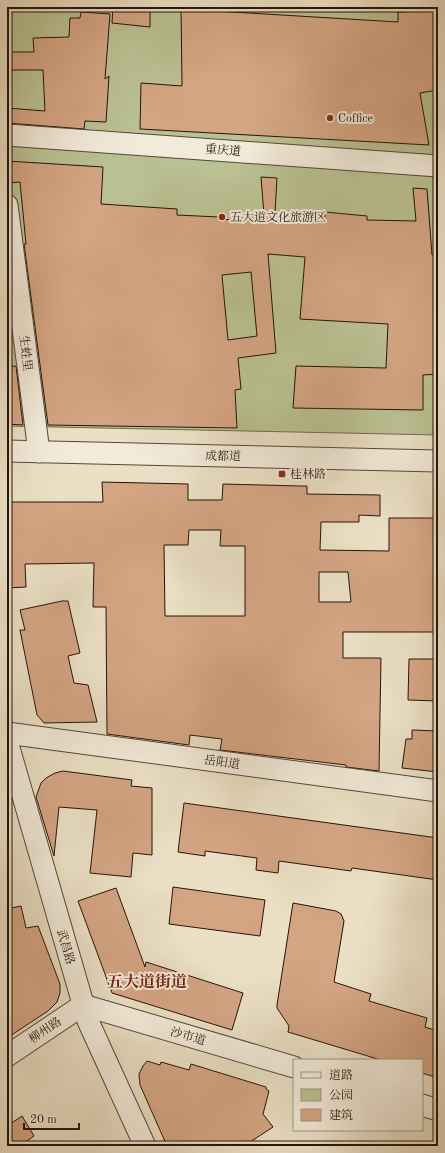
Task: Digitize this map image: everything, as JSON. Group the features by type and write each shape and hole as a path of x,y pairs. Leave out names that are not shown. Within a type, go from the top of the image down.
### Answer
{"street":[{"name":"重庆道","path":"7,135 438,166"},
{"name":"生﨡里","path":"7,206 39,452"},
{"name":"成都道","path":"7,452 438,461"},
{"name":"岳阳道","path":"7,733 438,791"},
{"name":"武昌路","path":"7,741 88,1021 145,1146"},
{"name":"柳州路","path":"7,1056 83,1005"},
{"name":"沙市道","path":"83,1005 293,1067"},
{"path":"423,1105 438,1110"}],"green space":[{"name":"五大道文化旅游区","path":"7,7 438,7 438,435 7,426"}],"building":[{"path":"113,7 150,7 150,27 112,23"},
{"path":"181,7 215,7 215,11 398,22 398,12 406,12 405,7 438,7 438,90 420,93 429,145 140,129 141,83 182,86"},
{"path":"81,12 110,14 105,79 109,76 106,122 85,121 84,129 7,123 7,108 45,111 43,70 7,70 7,52 34,52 33,38 69,37 70,18 80,18"},
{"path":"7,161 103,167 101,204 177,209 177,215 219,217 219,219 252,221 251,215 264,215 261,177 277,178 275,213 325,217 325,212 367,216 367,220 416,221 413,188 427,189 432,255 438,254 438,374 423,375 423,410 293,408 296,366 386,368 388,324 300,319 305,257 268,254 276,353 238,358 241,389 235,390 237,428 48,425 24,244 26,244 20,182 7,183","holes":["251,272 257,336 228,340 222,275"]},
{"path":"16,366 23,425 7,424 7,367"},
{"path":"102,482 188,484 188,500 222,500 223,484 307,486 307,494 380,495 380,516 359,515 359,522 321,522 320,550 389,551 389,518 438,518 438,632 343,632 343,658 381,658 379,771 346,767 346,765 220,750 222,739 190,735 189,745 107,734 106,607 93,607 94,563 25,564 26,587 7,588 7,502 103,502","holes":["189,530 221,530 220,546 245,546 245,616 165,616 164,545 188,545","319,572 348,572 351,602 319,602"]},
{"path":"68,601 80,653 68,656 74,683 88,685 97,722 44,723 37,715 20,630 25,630 20,610"},
{"path":"409,659 438,659 438,701 408,700"},
{"path":"412,730 438,731 438,772 402,768 406,739 412,739"},
{"path":"63,771 132,780 131,786 152,788 152,855 133,853 131,877 90,873 97,810 59,807 54,856 36,797 41,783 46,778"},
{"path":"184,803 438,838 438,880 352,868 351,871 279,861 278,873 256,870 257,858 205,851 205,856 178,852"},
{"path":"173,887 265,900 260,936 169,924"},
{"path":"116,888 145,967 146,962 243,993 232,1030 112,993 78,901"},
{"path":"293,903 336,911 341,914 344,921 334,982 371,994 369,1001 427,1018 425,1027 438,1031 438,1078 423,1073 423,1059 378,1059 288,1032 289,1026 277,1008"},
{"path":"21,906 26,928 38,926 60,984 60,993 57,1002 48,1011 7,1038 7,909"},
{"path":"147,1061 160,1065 161,1062 189,1070 191,1064 266,1087 269,1091 263,1114 273,1127 244,1146 167,1146 140,1085 139,1074"},
{"path":"22,1116 34,1136 20,1146 7,1146 7,1126"}],"place":[{"name":"Coffice","path":"330,118"},
{"name":"五大道文化旅游区","path":"222,217"},
{"name":"桂林路","path":"282,474"}],"district":[{"name":"五大道街道","path":"147,981"}]}
